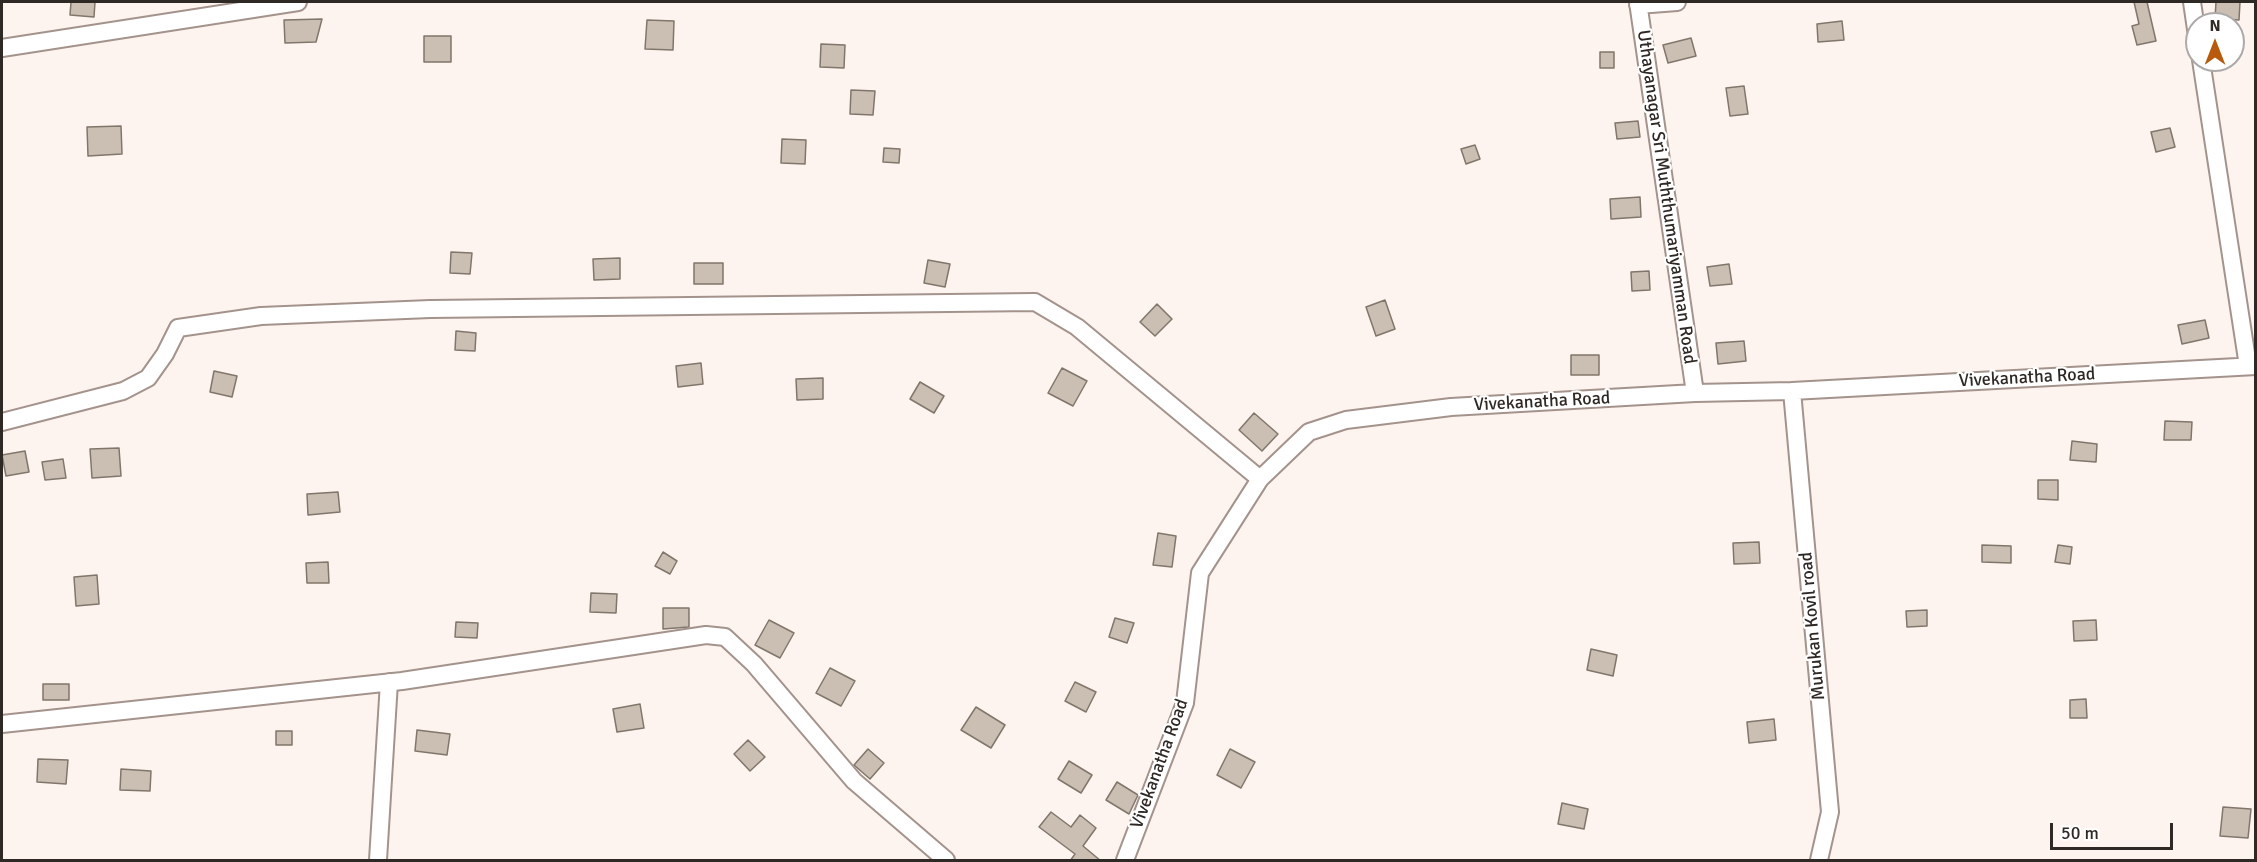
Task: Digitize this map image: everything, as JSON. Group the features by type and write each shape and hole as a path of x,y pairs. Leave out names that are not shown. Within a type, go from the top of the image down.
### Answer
{"street":[{"path":"2,48 298,2"},
{"path":"1638,3 1677,2"},
{"name":"Uthayanagar Sri Muththumariyamman Road","path":"1638,3 1695,393"},
{"path":"2203,72 2252,366"},
{"path":"2,422 123,391 148,378 165,354 178,328 261,316 430,309 1035,302 1077,327 1260,479"},
{"name":"Vivekanatha Road","path":"1125,861 1185,703 1200,573 1260,479 1310,432 1346,420 1451,407 2252,366"},
{"name":"Murukan Kovil road","path":"1792,391 1830,812 1819,861"},
{"path":"2,724 389,682 706,635 724,637 753,664 854,781 946,861"},
{"path":"378,861 389,682"}],"building":[{"path":"71,2 95,2 94,17 70,15"},
{"path":"2134,2 2147,2 2156,41 2137,45 2132,26 2139,24"},
{"path":"2216,2 2240,2 2239,12 2215,12"},
{"path":"322,19 316,42 285,43 284,20"},
{"path":"647,20 674,21 673,50 645,49"},
{"path":"1842,21 1844,40 1818,42 1817,24"},
{"path":"424,36 451,36 451,62 424,62"},
{"path":"1691,38 1696,56 1668,63 1663,45"},
{"path":"821,44 845,45 844,68 820,67"},
{"path":"1600,52 1614,52 1614,68 1600,68"},
{"path":"1744,86 1748,114 1730,116 1726,88"},
{"path":"851,90 875,91 873,115 850,114"},
{"path":"1638,121 1640,137 1617,139 1615,123"},
{"path":"121,126 122,154 88,156 87,127"},
{"path":"2170,128 2175,147 2156,152 2151,132"},
{"path":"782,139 806,140 805,164 781,163"},
{"path":"1475,145 1480,159 1466,164 1461,149"},
{"path":"884,148 900,149 899,163 883,162"},
{"path":"1640,197 1641,217 1611,219 1610,199"},
{"path":"451,252 472,253 470,274 450,273"},
{"path":"620,258 620,279 594,280 593,259"},
{"path":"928,260 950,264 945,287 924,283"},
{"path":"694,263 723,263 723,284 694,284"},
{"path":"1729,264 1732,284 1710,286 1707,267"},
{"path":"1649,271 1650,290 1632,291 1631,272"},
{"path":"1385,300 1395,329 1376,336 1366,307"},
{"path":"1157,304 1172,319 1155,336 1140,322"},
{"path":"2205,320 2209,338 2182,344 2178,325"},
{"path":"456,331 476,333 475,351 455,350"},
{"path":"1744,341 1746,361 1718,364 1716,343"},
{"path":"1571,355 1599,355 1599,375 1571,375"},
{"path":"701,363 703,384 678,387 676,366"},
{"path":"1062,368 1087,381 1073,406 1048,393"},
{"path":"214,371 237,376 232,397 210,392"},
{"path":"823,378 823,399 797,400 796,379"},
{"path":"920,382 944,396 934,413 910,399"},
{"path":"1254,413 1278,434 1262,451 1239,430"},
{"path":"2165,421 2192,422 2191,440 2164,440"},
{"path":"2072,441 2097,444 2096,462 2070,460"},
{"path":"119,448 121,476 92,478 90,449"},
{"path":"25,451 29,472 6,476 2,455"},
{"path":"63,459 66,478 45,480 42,462"},
{"path":"2038,480 2058,480 2058,500 2038,499"},
{"path":"338,492 340,512 308,515 307,494"},
{"path":"1158,533 1176,536 1172,567 1153,565"},
{"path":"1759,542 1760,563 1734,564 1733,543"},
{"path":"1982,545 2011,546 2011,563 1982,562"},
{"path":"2058,545 2072,547 2070,564 2055,562"},
{"path":"663,552 677,561 670,574 655,566"},
{"path":"328,562 329,583 307,583 306,563"},
{"path":"97,575 99,604 76,606 74,577"},
{"path":"591,593 617,594 616,613 590,612"},
{"path":"663,608 689,608 689,627 663,629"},
{"path":"1927,610 1927,626 1907,627 1906,611"},
{"path":"1115,618 1134,623 1127,643 1109,637"},
{"path":"769,620 794,633 780,658 755,645"},
{"path":"2096,620 2097,640 2074,641 2073,621"},
{"path":"456,622 478,623 477,638 455,637"},
{"path":"1591,649 1617,655 1613,676 1587,670"},
{"path":"830,668 855,681 841,706 816,693"},
{"path":"1075,682 1096,692 1086,712 1065,701"},
{"path":"43,684 69,684 69,700 43,700"},
{"path":"2086,699 2087,718 2070,718 2070,700"},
{"path":"640,704 644,728 617,732 613,709"},
{"path":"976,707 1005,725 991,748 961,730"},
{"path":"1774,719 1776,740 1749,743 1747,722"},
{"path":"417,730 450,734 447,755 415,751"},
{"path":"276,731 292,731 292,745 276,745"},
{"path":"748,740 765,757 750,771 734,754"},
{"path":"868,749 884,763 870,779 854,765"},
{"path":"1230,749 1255,762 1241,788 1217,775"},
{"path":"38,759 68,760 66,784 37,782"},
{"path":"1069,761 1092,775 1081,793 1058,779"},
{"path":"121,769 151,771 150,791 120,790"},
{"path":"1117,782 1138,795 1129,814 1106,800"},
{"path":"1562,803 1588,809 1584,829 1558,824"},
{"path":"2223,807 2251,809 2248,838 2220,836"},
{"path":"1051,812 1071,827 1080,815 1096,828 1083,846 1101,861 1070,861 1075,854 1039,827"}]}
